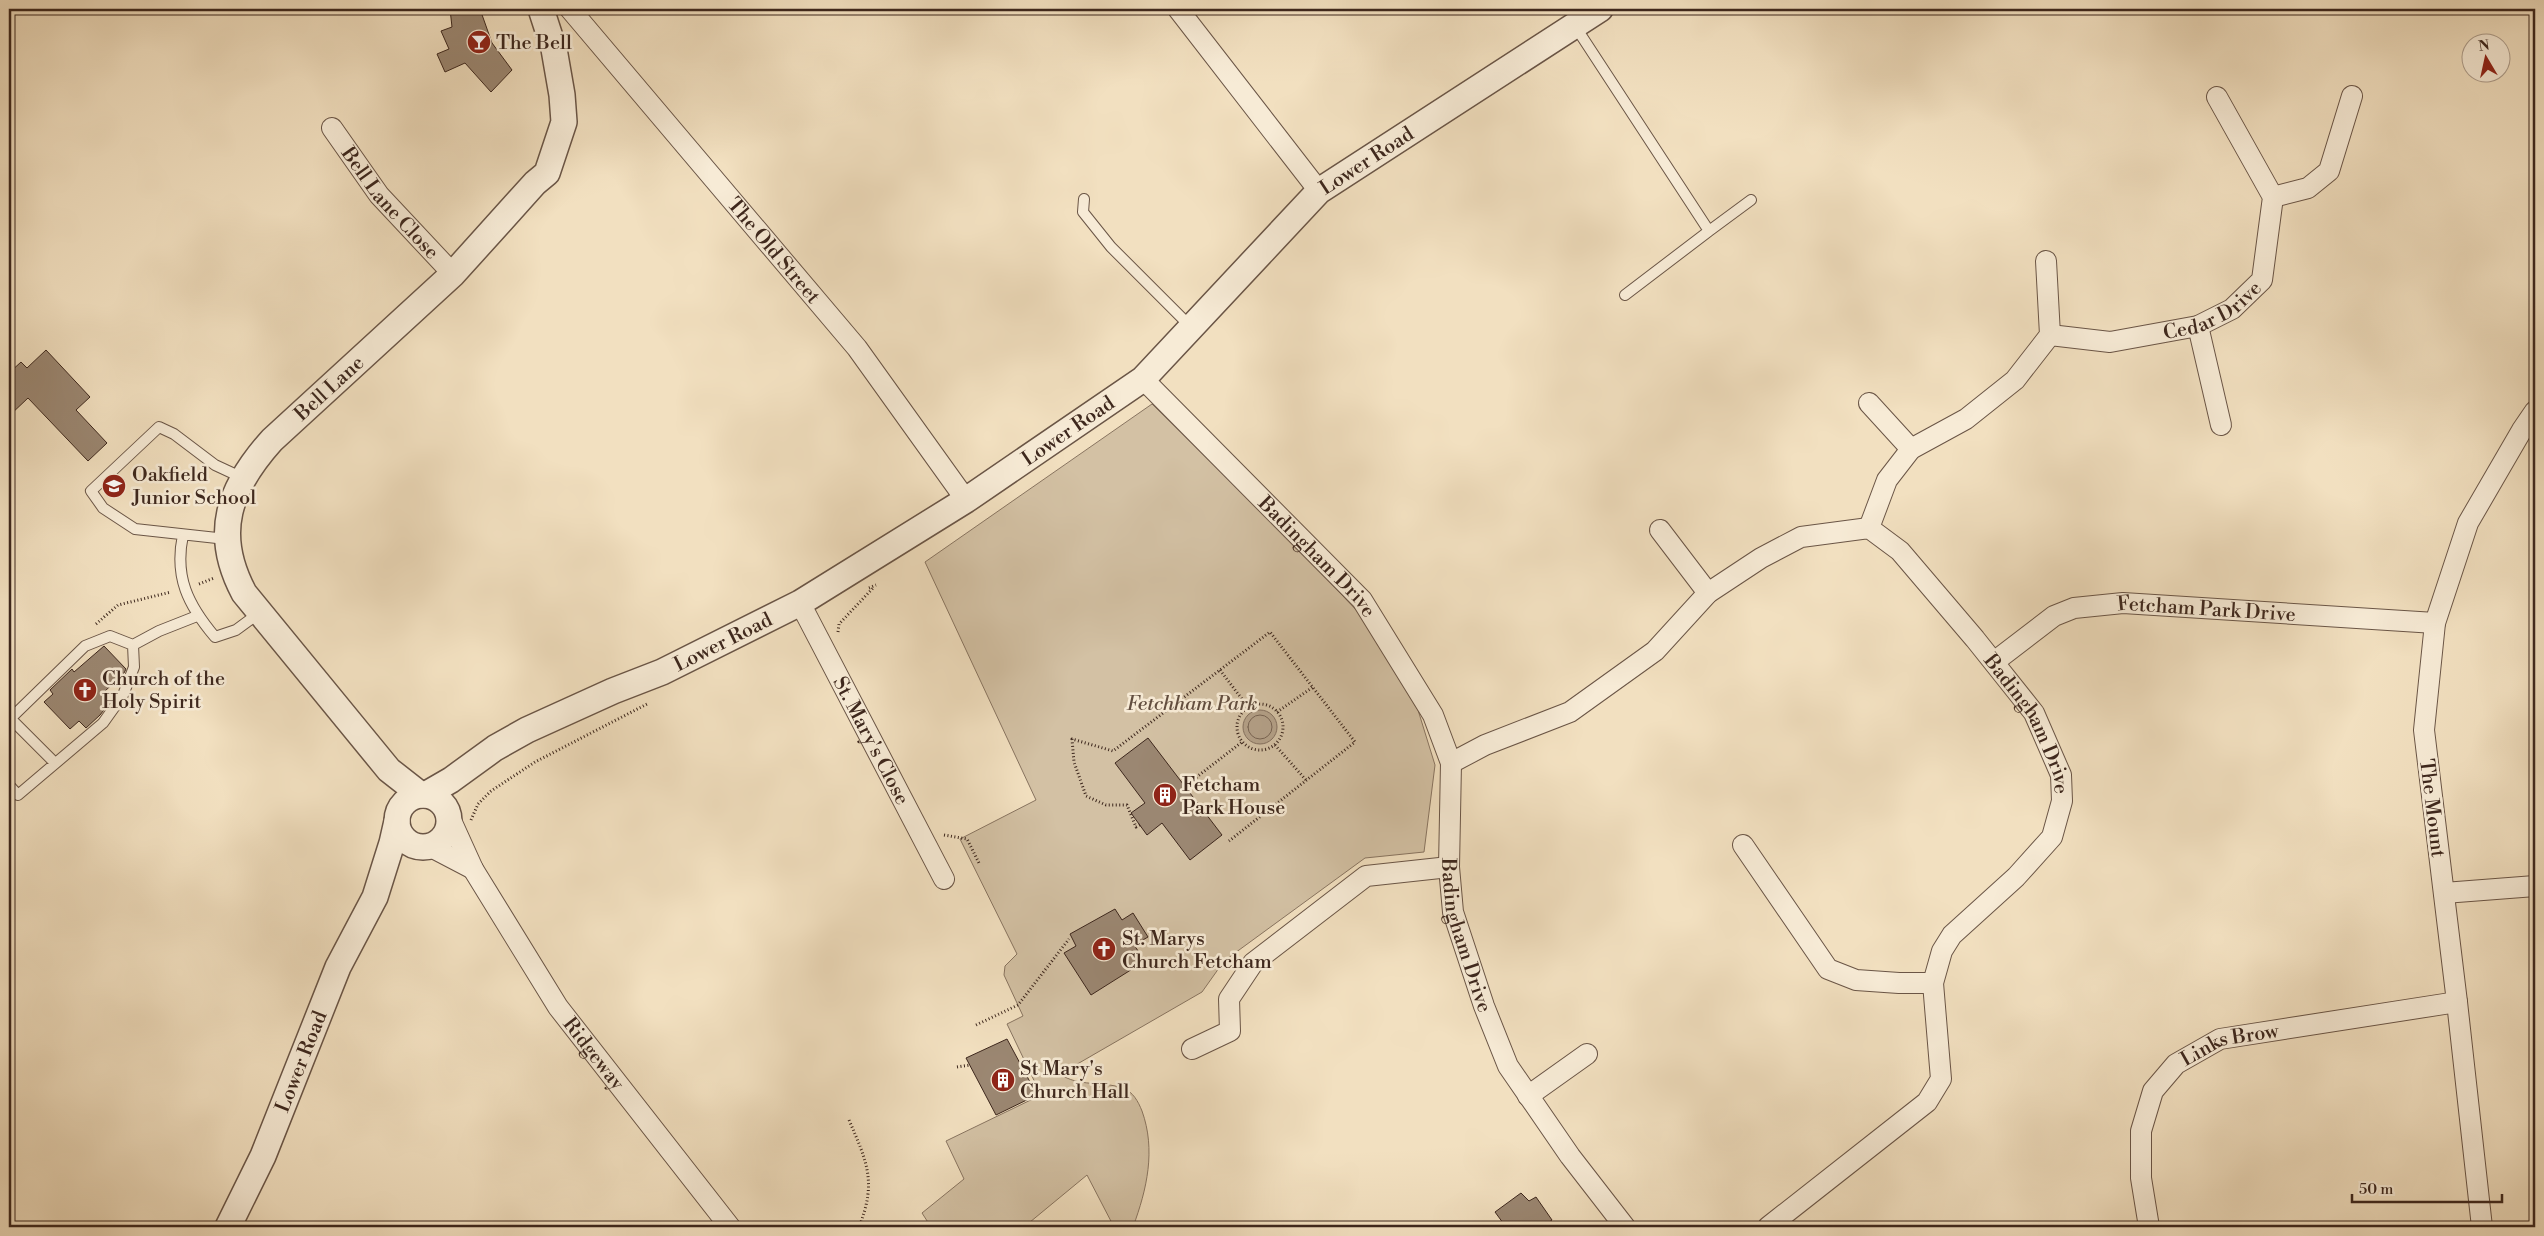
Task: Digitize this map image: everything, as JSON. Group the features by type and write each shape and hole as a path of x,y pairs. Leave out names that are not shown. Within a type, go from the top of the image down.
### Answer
{"street":[{"name":"Bell Lane","path":"423,795 389,770 244,593 232,571 226,539 228,521 244,478 255,459 272,440 453,274 535,183 547,173 564,122 562,95 554,50 542,9"},
{"name":"The Old Street","path":"570,9 857,348 966,500"},
{"path":"1178,9 1319,191"},
{"name":"Lower Road","path":"375,897 398,816 407,800 423,795 451,780 473,763 527,730 564,712 662,672 800,603 966,500 1143,379 1319,191 1600,9"},
{"path":"2217,97 2273,197 2308,188 2329,171 2352,96"},
{"name":"Bell Lane Close","path":"332,128 379,195 453,274"},
{"name":"Cedar Drive","path":"2050,335 2110,342 2198,326 2232,309 2262,280 2273,197"},
{"path":"1451,763 1485,745 1570,712 1655,651 1708,593 1761,558 1801,537 1869,528 1887,480 1911,449 1966,419 2014,380 2050,335 2046,261"},
{"path":"2198,326 2221,425"},
{"name":"Badingham Drive","path":"1143,379 1362,600 1433,715 1451,763 1449,866 1453,912 1464,951 1508,1066 1625,1227"},
{"path":"1869,403 1911,449"},
{"name":"The Mount","path":"2482,1227 2424,730 2435,623 2468,523 2522,430 2535,412"},
{"name":"Badingham Drive","path":"1768,1227 1927,1102 1941,1079 1933,982 1942,952 1952,935 2016,877 2052,837 2062,801 2061,775 2034,713 1994,662 1900,551 1869,528"},
{"path":"1660,530 1708,593"},
{"name":"St. Mary's Close","path":"800,603 944,879"},
{"name":"Fetcham Park Drive","path":"1994,662 2054,616 2074,608 2123,603 2435,623"},
{"name":"Lower Road","path":"228,1227 263,1156 338,967 375,897 401,864 427,846 437,843 447,831 456,816 455,791 473,763"},
{"name":"Bell Lane","path":"389,770 398,816"},
{"path":"423,795 439,800 456,816"},
{"path":"398,816 403,837 409,842 427,846 473,869"},
{"name":"Ridgeway","path":"456,816 473,869 558,1007 730,1227"},
{"path":"1743,845 1828,968 1856,980 1899,983 1933,982"},
{"path":"1192,1049 1230,1031 1229,999 1252,963 1366,876 1449,866"},
{"path":"2444,893 2535,886"},
{"name":"Links Brow","path":"2149,1227 2141,1178 2141,1131 2152,1091 2176,1064 2220,1040 2457,1002"},
{"path":"1528,1096 1587,1054"}],"lane":[{"path":"1574,26 1709,231"},
{"path":"1084,199 1083,212 1112,248 1192,327"},
{"path":"1625,295 1751,200"},
{"path":"226,539 135,529 103,508 91,492 159,427 174,434 216,465 244,478"},
{"path":"183,535 179,552 182,584 197,616 215,637 236,630 259,613"},
{"path":"55,763 10,719 85,646 110,636 133,645 159,631 197,616"},
{"path":"9,785 18,795 103,722 123,695 134,667 133,645"}],"path":[{"path":"838,634 839,624 876,585"},
{"path":"1140,825 1136,826 1127,805 1106,805 1086,796 1074,762 1072,739 1113,751 1270,632 1355,742 1229,841"},
{"path":"1220,670 1248,707"},
{"path":"1278,712 1313,687"},
{"path":"1264,705 1278,712 1281,718 1283,733 1275,745 1269,749 1255,750 1242,742 1237,728 1242,713 1248,707 1264,705"},
{"path":"456,816 478,804 491,791 535,762 626,714"},
{"path":"1185,786 1242,742"},
{"path":"1275,745 1306,780"},
{"path":"936,830 942,835 967,839 979,862"},
{"path":"976,1025 1018,1006 1069,939"},
{"path":"957,1068 970,1065"},
{"path":"849,1120 867,1163 869,1189 866,1211 859,1227"}],"green space":[{"name":"Fetchham Park","path":"1152,404 1298,548 1358,612 1418,710 1435,765 1424,852 1365,858 1224,961 1202,992 1060,1074 1074,1081 1123,1088 1132,1094 1139,1104 1146,1126 1149,1155 1146,1184 1133,1227 1114,1227 1087,1175 1024,1227 931,1227 922,1213 964,1179 946,1141 1041,1095 1007,1024 1023,1016 1004,975 1005,966 1017,954 960,839 1036,800 925,562"}],"water":[{"path":"1260,710 1272,715 1277,727 1272,739 1260,744 1248,739 1243,727 1248,715"}],"building":[{"path":"450,9 480,9 492,43 512,70 491,92 465,63 445,72 437,54 449,49 441,31 452,27"},
{"name":"Oakfield Junior School","path":"46,350 90,397 76,410 107,443 88,461 28,398 9,416 9,373 21,362 27,368"},
{"path":"104,646 126,669 103,693 111,701 100,715 86,728 79,721 70,729 44,702 53,694 50,690 72,669 74,672"},
{"name":"Fetcham Park House","path":"1148,738 1222,835 1190,860 1162,823 1147,835 1131,813 1145,803 1115,763"},
{"name":"St. Marys Church Fetcham","path":"1115,909 1122,920 1133,913 1148,937 1134,945 1145,961 1091,995 1064,953 1076,946 1070,934"},
{"name":"St Mary's Church Hall","path":"1007,1039 1037,1095 996,1115 966,1058"},
{"path":"1521,1193 1529,1201 1536,1197 1552,1220 1542,1227 1506,1227 1495,1212"}],"place":[{"name":"The Bell","path":"479,42"},
{"name":"Oakfield Junior School","path":"114,486"},
{"name":"Church of the Holy Spirit","path":"85,690"},
{"name":"Fetcham Park House","path":"1165,795"},
{"name":"St. Marys Church Fetcham","path":"1104,949"},
{"name":"St Mary's Church Hall","path":"1003,1080"}]}
